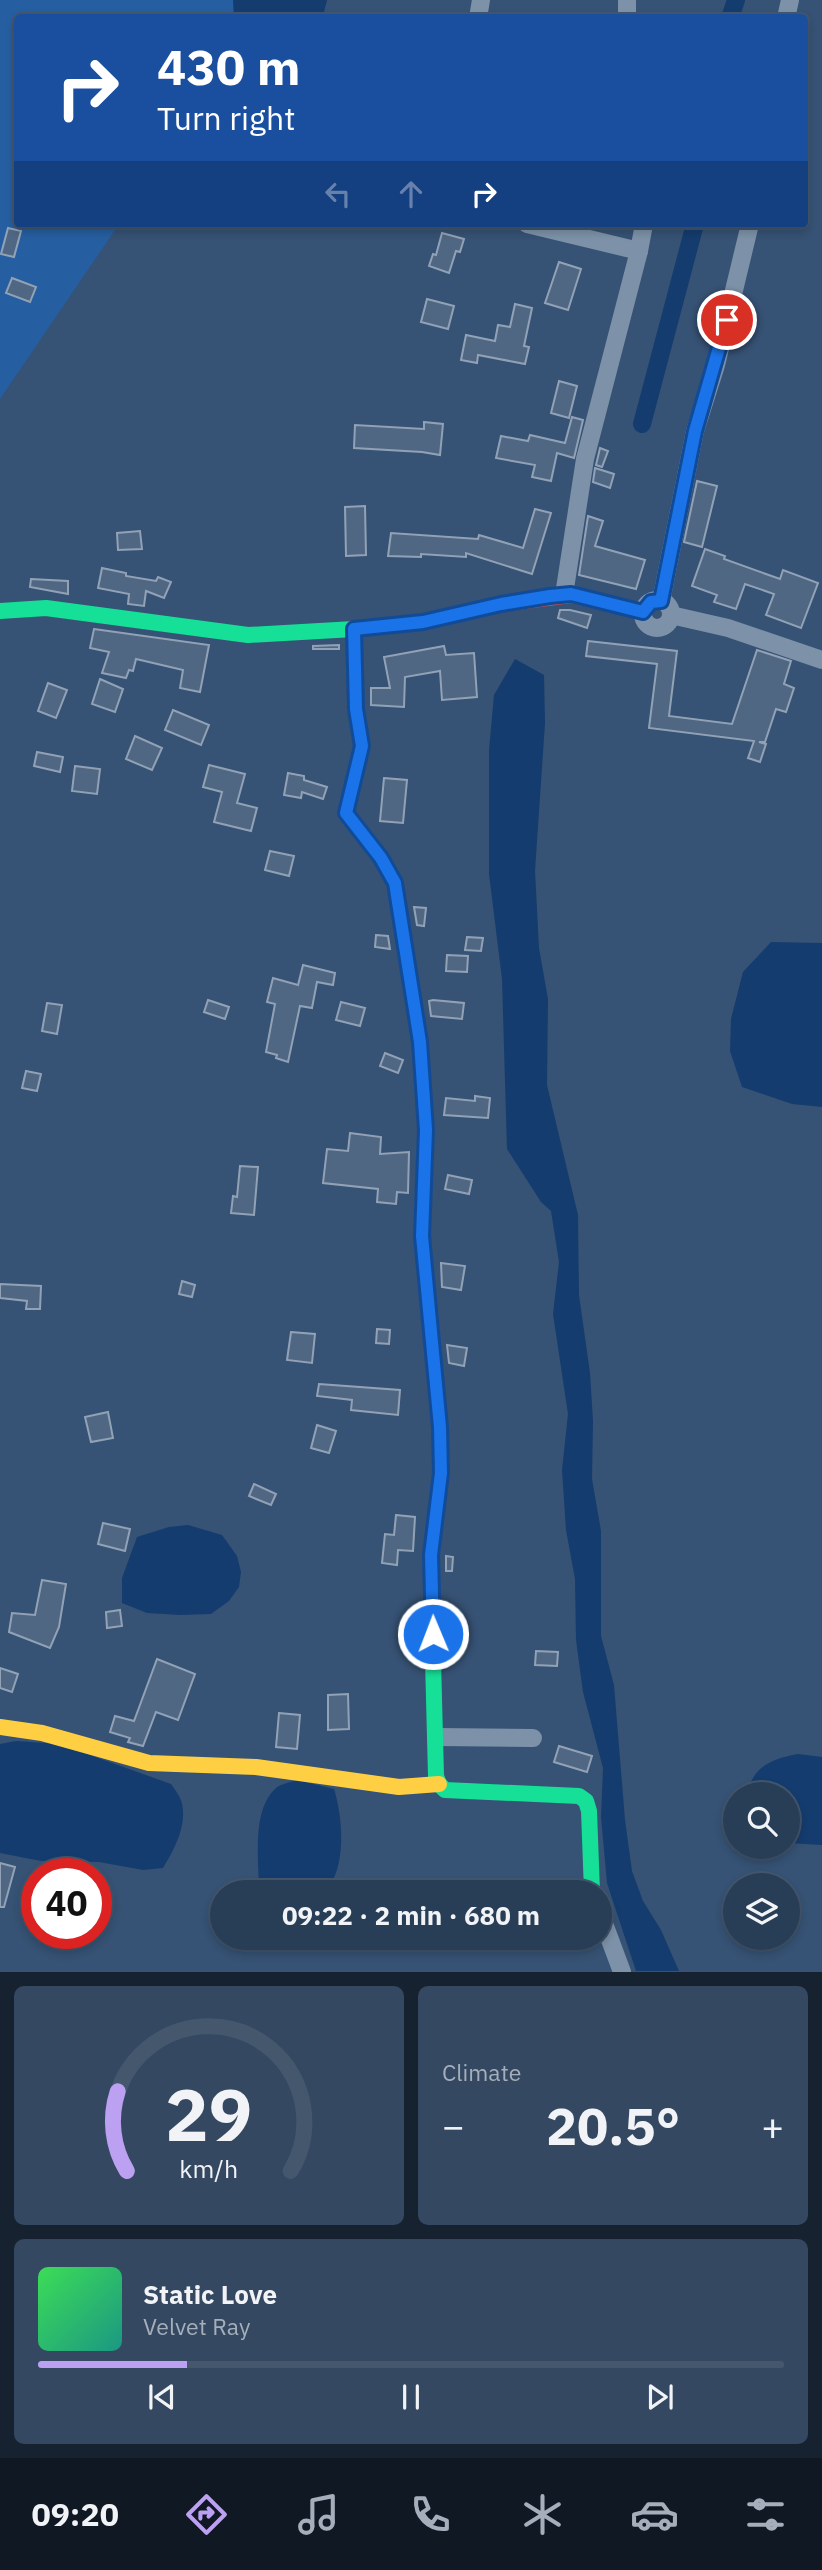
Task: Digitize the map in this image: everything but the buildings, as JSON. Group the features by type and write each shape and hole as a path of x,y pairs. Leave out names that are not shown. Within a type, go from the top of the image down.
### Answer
{"street":[{"path":"544,228 639,251"},
{"path":"564,595 586,460 643,228"},
{"path":"643,612 646,622 653,628 663,627 695,431 716,365 749,228"},
{"path":"0,611 46,608 248,635 423,622 501,604 564,595 595,599 643,612"},
{"path":"643,612 651,602 822,660"},
{"path":"354,629 356,709 362,746 346,813 381,858 395,883 420,1042 426,1130 422,1236 440,1427 441,1473 431,1555 436,1776 445,1790 579,1796 586,1801 589,1811 592,1880"},
{"path":"0,1727 42,1733 149,1763 256,1767 399,1787 439,1784"},
{"path":"437,1737 533,1738"},
{"path":"612,1945 622,1972"}],"shaded area":[{"path":"0,0 270,0 260,14 14,14 14,228 116,228 0,399"},
{"path":"233,0 327,0 322,14 234,14"},
{"path":"515,659 544,675 545,723 535,871 539,948 548,999 547,1085 578,1215 579,1295 590,1373 593,1421 592,1479 601,1531 601,1636 614,1685 632,1871 643,1901 661,1930 679,1971 636,1971 612,1898 612,1880 607,1880 601,1817 603,1768 583,1692 576,1640 575,1579 566,1530 562,1470 568,1414 553,1314 559,1262 551,1211 541,1202 507,1149 502,979 489,874 489,750 494,695"},
{"path":"771,942 822,943 822,1107 792,1104 742,1087 730,1051 731,1019 743,972"},
{"path":"188,1525 222,1535 237,1556 241,1572 239,1587 229,1601 211,1614 180,1615 147,1613 122,1603 122,1578 137,1537 169,1527"},
{"path":"16,1741 59,1744 171,1784 181,1801 183,1821 175,1846 163,1868 143,1870 112,1864 112,1858 26,1858 0,1853 0,1744"},
{"path":"798,1754 822,1757 822,1845 800,1844 800,1782 751,1782 765,1765"},
{"path":"297,1780 334,1789 341,1837 340,1857 333,1880 259,1880 258,1837 263,1809 276,1788"}],"waterway":[{"path":"731,14 736,0"},
{"path":"642,424 694,228"}],"traffic: fast":[{"path":"0,611 46,608 248,635 423,622 463,613"},
{"path":"433,1660 436,1776 439,1784 445,1790 579,1796 586,1801 589,1811 592,1880"}],"traffic: slow":[{"path":"423,1201 422,1235 440,1427 441,1473 431,1555 433,1660"},
{"path":"0,1727 42,1733 149,1763 256,1767 399,1787 439,1784"}],"traffic: jam":[{"path":"463,613 501,604 571,595 643,612"},
{"path":"354,629 356,709 362,746 346,813 381,858 395,883 420,1042 426,1130 423,1201"}],"route":[{"path":"433,1634 431,1555 441,1473 440,1427 422,1236 426,1130 420,1042 395,883 381,858 346,813 362,746 356,709 354,629 423,622 501,604 571,594 643,612 647,604 661,601 695,431 727,320"}]}
